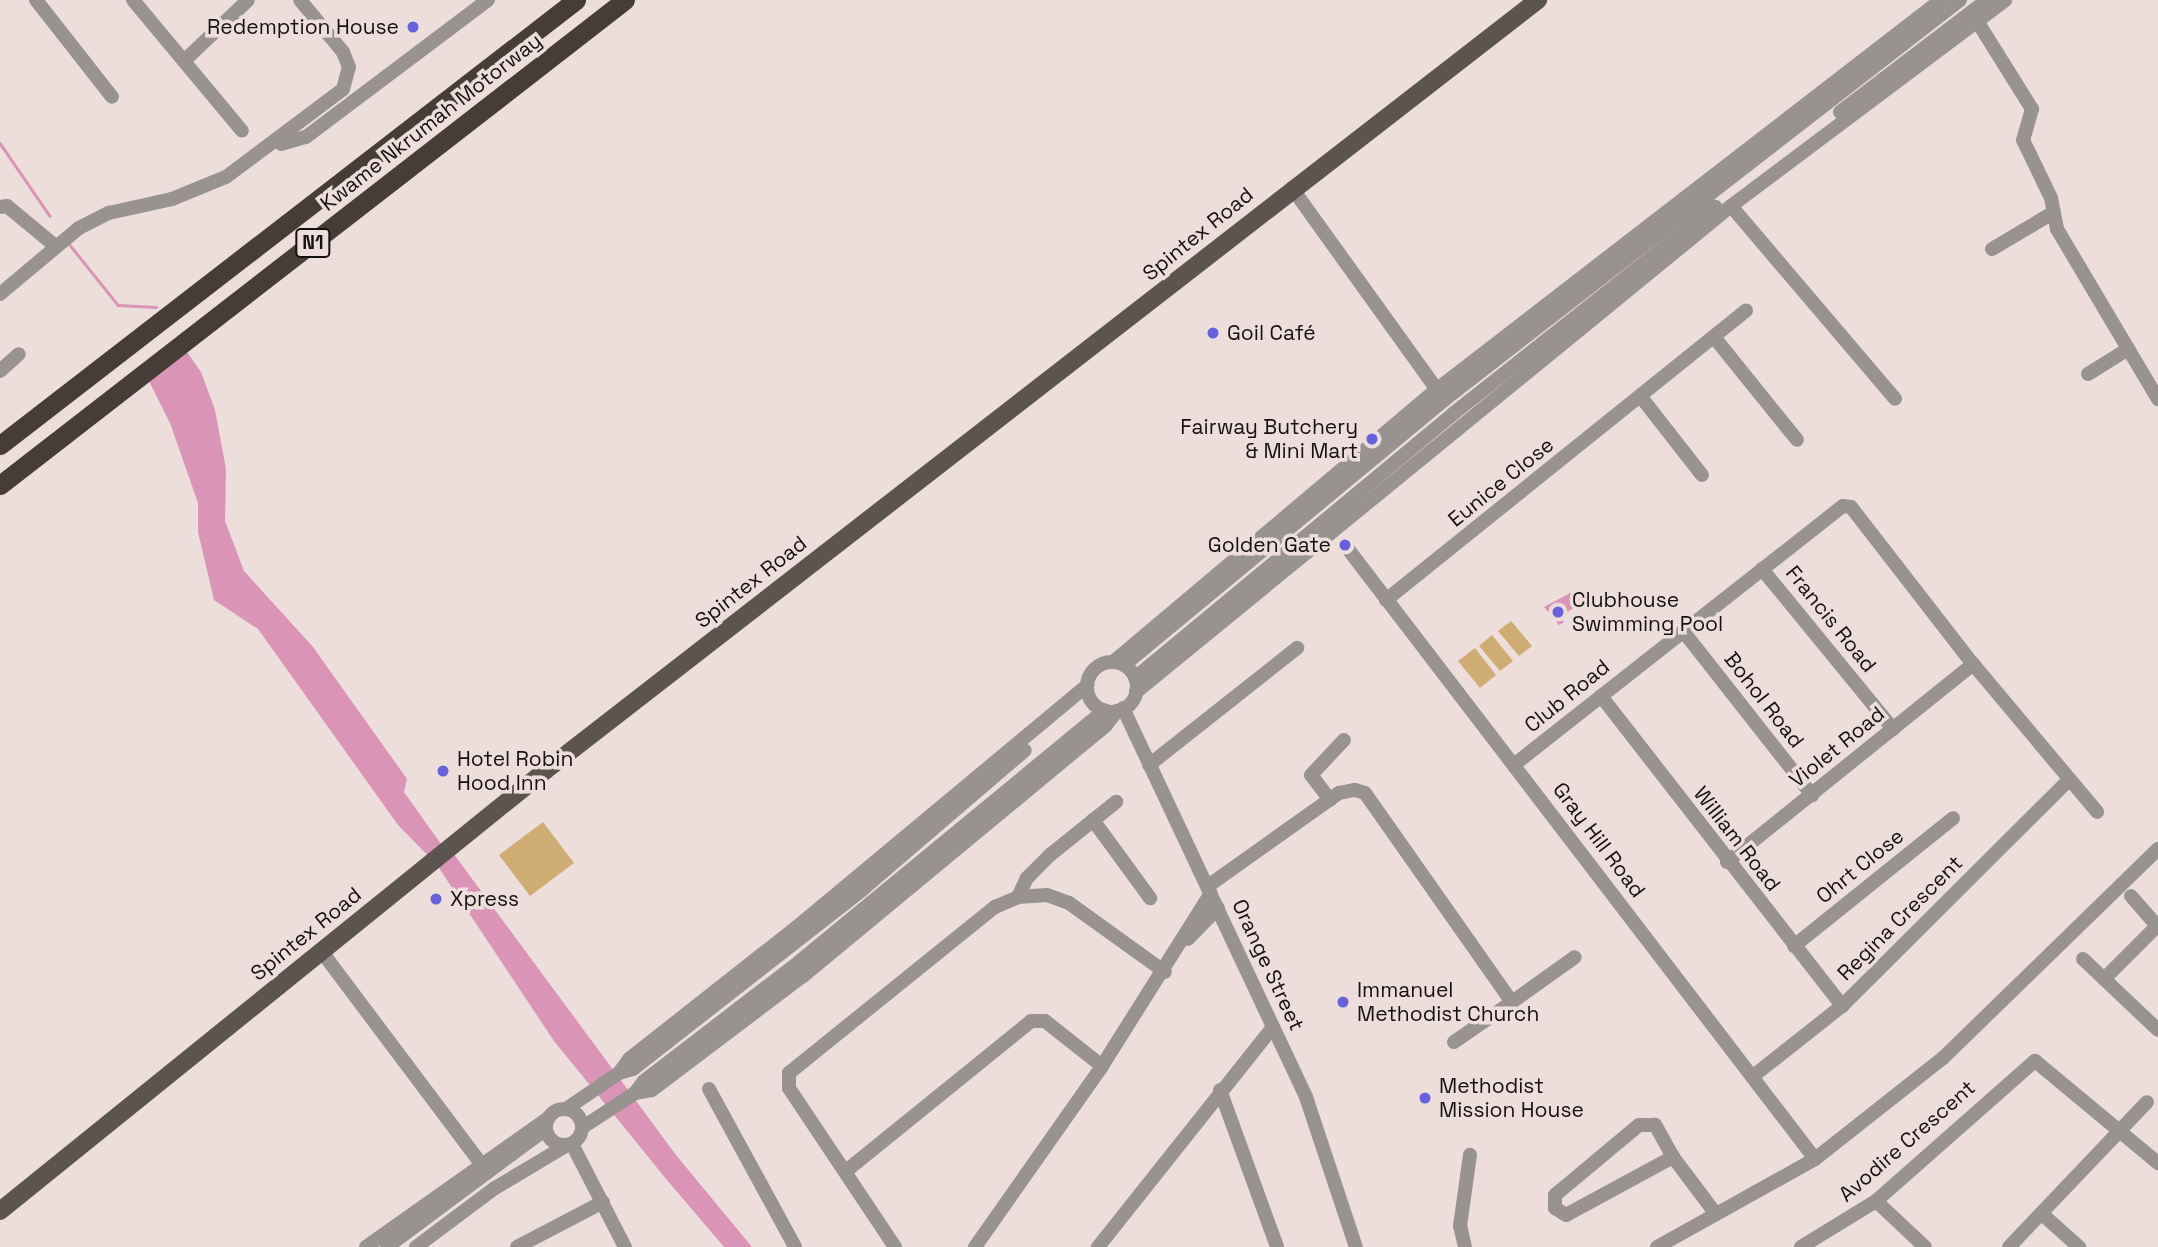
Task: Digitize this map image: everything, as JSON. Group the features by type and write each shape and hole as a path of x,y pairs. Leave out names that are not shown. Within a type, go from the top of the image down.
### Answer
{"highway":[{"name":"Kwame Nkrumah Motorway","path":"0,445 576,0"},
{"name":"Kwame Nkrumah Motorway","path":"0,485 625,0"}],"main road":[{"name":"Spintex Road","path":"0,1211 450,846 1292,188 1538,0"}],"street":[{"path":"36,0 112,97"},
{"path":"133,0 242,131"},
{"path":"184,61 248,0"},
{"path":"0,295 54,245 109,213 172,199 226,177 273,146 343,89 349,67 343,52 300,0"},
{"path":"273,146 306,137 488,0"},
{"path":"387,1247 547,1123 619,1073 629,1059 797,928 1088,690 1098,667 1119,664 1440,395 1941,0"},
{"path":"1440,395 1960,0"},
{"path":"416,1247 495,1188 570,1144 583,1127 635,1093 652,1090 803,976 1106,725 1136,685 1454,413 1625,275 1987,0"},
{"path":"1136,685 1731,206 2005,0"},
{"path":"1977,21 2032,109 2023,140 2051,198 2052,214 2158,399"},
{"path":"1292,188 1454,413"},
{"path":"0,207 7,206 54,245"},
{"path":"1731,206 1895,400"},
{"path":"1992,249 2052,214"},
{"name":"Eunice Close","path":"1386,600 1746,311"},
{"path":"1714,337 1797,440"},
{"path":"2088,374 2128,349"},
{"path":"0,371 19,354"},
{"path":"1641,397 1702,475"},
{"name":"Club Road","path":"1515,764 1843,506 1851,507 1973,664"},
{"name":"Gray Hill Road","path":"1333,528 1815,1159"},
{"name":"Francis Road","path":"1762,569 1894,729"},
{"name":"Bohol Road","path":"1683,631 1812,795"},
{"path":"1149,765 1297,648"},
{"path":"1119,664 1136,685"},
{"path":"1973,664 2097,812"},
{"name":"Violet Road","path":"1727,862 1973,664"},
{"path":"1088,690 1115,710"},
{"name":"William Road","path":"1601,696 1727,862 1842,1006"},
{"name":"Orange Street","path":"1115,710 1149,765 1306,1097 1356,1247"},
{"path":"1330,800 1311,775 1344,740"},
{"name":"Regina Crescent","path":"1752,1077 1842,1006 2069,780"},
{"path":"975,1247 1165,972 1210,890 1330,800 1355,790 1365,793 1512,1002"},
{"path":"1018,897 1027,878 1116,802"},
{"name":"Ohrt Close","path":"1794,946 1953,818"},
{"path":"1093,820 1150,898"},
{"path":"1657,1247 1815,1159 1943,1058 2158,849"},
{"path":"895,1247 789,1088 789,1073 995,907 1018,897 1047,895 1069,903 1165,972"},
{"path":"2104,979 2157,926 2131,896"},
{"path":"1182,945 1218,908"},
{"path":"322,952 481,1164"},
{"path":"1454,1042 1575,957"},
{"path":"2083,959 2158,1030"},
{"path":"846,1171 1031,1021 1045,1021 1102,1066"},
{"path":"1098,1247 1220,1090 1273,1027"},
{"name":"Avodire Crescent","path":"1801,1247 1876,1201 2035,1061 2118,1129"},
{"path":"709,1089 796,1247"},
{"path":"1220,1090 1277,1247"},
{"path":"2009,1247 2118,1129 2147,1102"},
{"path":"566,1109 576,1113 583,1127"},
{"path":"366,1247 481,1164 547,1123"},
{"path":"547,1123 555,1143 570,1144"},
{"path":"1673,1157 1566,1215 1555,1208 1555,1195 1639,1125 1656,1125 1673,1157 1716,1214"},
{"path":"2118,1129 2158,1163"},
{"path":"570,1144 625,1247"},
{"path":"1465,1247 1460,1226 1469,1155"},
{"path":"1876,1201 1925,1247"},
{"path":"517,1247 603,1202"},
{"path":"2042,1214 2079,1247"}],"shaded area":[{"path":"185,349 201,372 215,410 226,469 225,521 244,571 313,647 407,779 404,792 441,844 453,853 676,1155 752,1247 724,1247 667,1180 554,1041 437,865 398,825 258,629 214,600 198,532 198,503 170,423 148,379"},
{"name":"Clubhouse Swimming Pool","path":"1574,591 1583,602 1560,617 1564,622 1559,625 1544,607"},
{"path":"1511,621 1532,646 1519,656 1498,631"},
{"path":"1492,635 1513,661 1500,671 1479,646"},
{"path":"1475,648 1496,675 1480,688 1458,661"},
{"path":"543,822 574,863 530,896 499,855"}],"waterway":[{"path":"0,143 50,216"},
{"path":"70,245 118,305 156,307"}],"place":[{"name":"Redemption House","path":"413,27"},
{"name":"Goil Café","path":"1213,333"},
{"name":"Fairway Butchery & Mini Mart","path":"1372,439"},
{"name":"Golden Gate","path":"1345,545"},
{"name":"Clubhouse Swimming Pool","path":"1558,612"},
{"name":"Hotel Robin Hood Inn","path":"443,771"},
{"name":"Xpress","path":"436,899"},
{"name":"Immanuel Methodist Church","path":"1343,1002"},
{"name":"Methodist Mission House","path":"1425,1098"}]}
